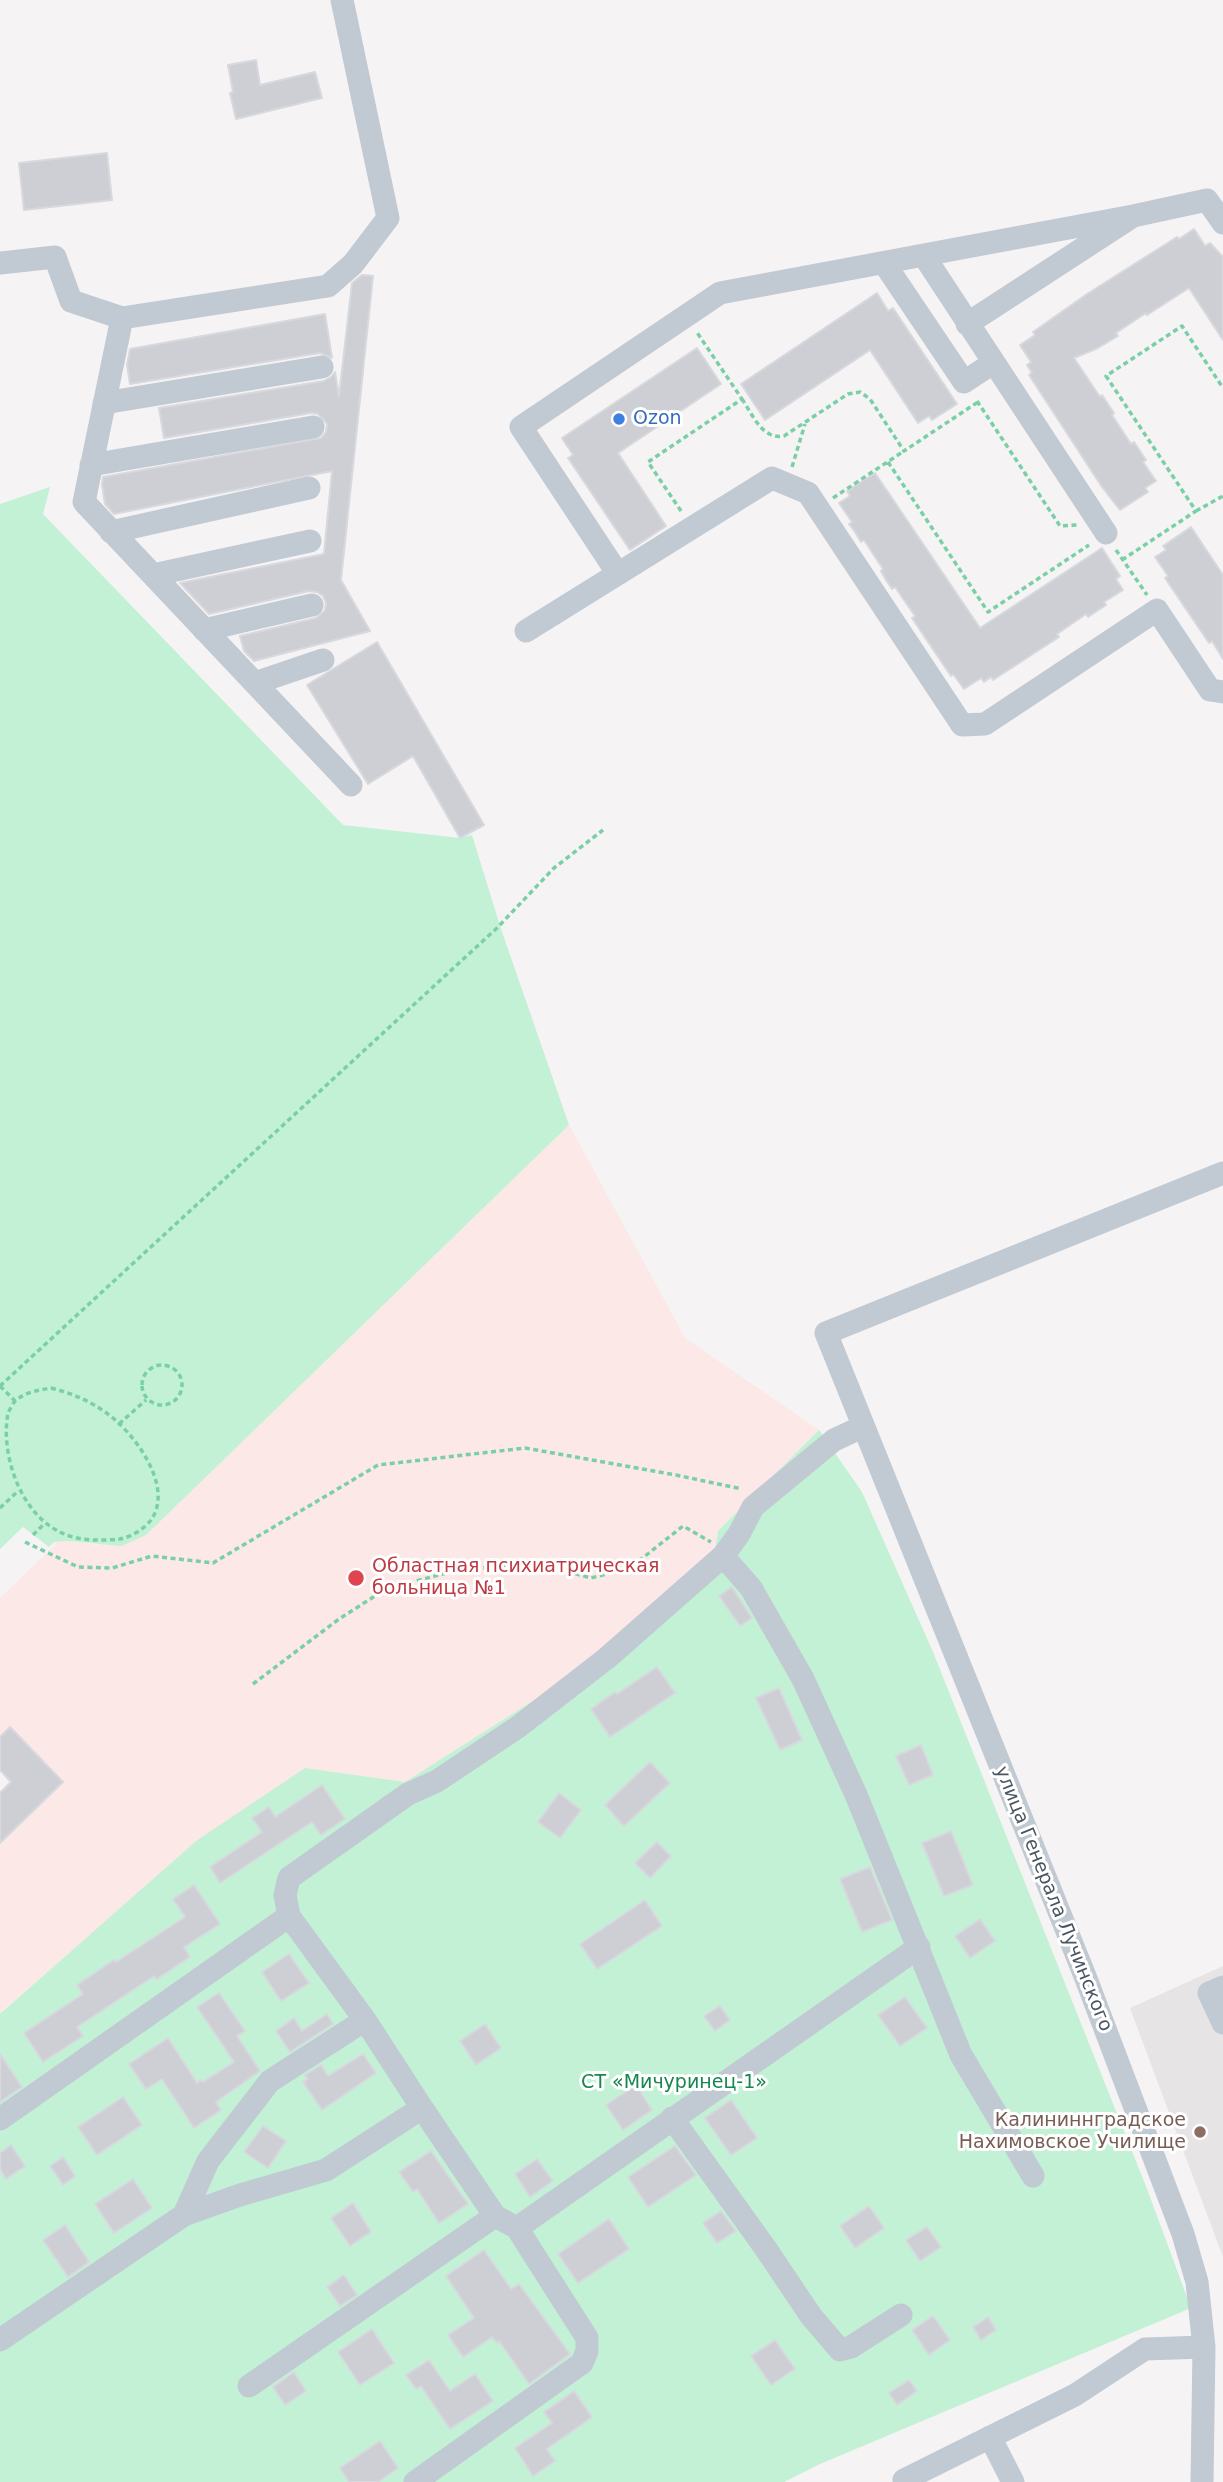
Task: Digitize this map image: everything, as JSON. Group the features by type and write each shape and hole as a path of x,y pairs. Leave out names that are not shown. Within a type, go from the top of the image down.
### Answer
{"street":[{"path":"0,263 55,257 71,301 122,318 328,286 352,264 388,218 342,0"},
{"path":"618,574 521,427 720,293 1208,200 1223,223"},
{"path":"967,324 1133,216"},
{"path":"924,256 1106,533"},
{"path":"884,263 964,382 993,363"},
{"path":"122,318 84,502 351,785"},
{"path":"104,403 322,367"},
{"path":"92,465 313,427"},
{"path":"526,631 772,478 808,494 962,725 985,724 1157,610 1210,690 1223,692"},
{"path":"111,532 309,488"},
{"path":"153,575 310,541"},
{"path":"204,629 312,605"},
{"path":"255,683 323,660"},
{"name":"улица Генерала Лучинского","path":"1202,2482 1204,2347 1196,2282 1183,2234 1085,1976 826,1334 1223,1173"},
{"path":"415,2482 582,2363 587,2351 587,2338 517,2228 495,2217 365,2020 289,1916 285,1895 289,1878 408,1794 437,1781 519,1727 607,1658 723,1556 739,1534 753,1507 834,1440 862,1427"},
{"path":"723,1556 751,1588 803,1679 857,1797 961,2054 1033,2176"},
{"path":"0,2119 289,1916"},
{"path":"517,2228 919,1947"},
{"path":"1223,1987 1209,1993 1223,2023"},
{"path":"184,2214 208,2161 270,2081 365,2020"},
{"path":"0,2340 184,2214 326,2170 422,2108"},
{"path":"672,2118 811,2316 840,2350 850,2347 901,2315"},
{"path":"249,2386 495,2217"},
{"path":"904,2480 1074,2395 1145,2349 1204,2347"},
{"path":"990,2437 1013,2482"}],"path":[{"path":"686,316 761,428 772,436 784,436 848,394 860,392 870,399 904,451"},
{"path":"1196,511 1106,376 1182,326 1223,388"},
{"path":"964,382 1060,526"},
{"path":"692,528 648,462 742,400"},
{"path":"818,509 978,402"},
{"path":"787,484 806,422"},
{"path":"888,462 988,612 1106,533 1157,610"},
{"path":"1122,560 1223,496"},
{"path":"15,1401 0,1386 497,928 554,868 603,830"},
{"path":"161,1365 172,1367 180,1376 184,1388 179,1397 166,1405 155,1405 146,1400 141,1388 143,1376 150,1368 161,1365"},
{"path":"0,1449 3,1424 15,1401 33,1391 51,1388 71,1393 89,1401 119,1424 137,1444 154,1476 159,1494 157,1511 146,1527 126,1538 105,1541 63,1534 45,1523 17,1492 4,1460"},
{"path":"119,1424 146,1400"},
{"path":"25,1542 78,1567 112,1568 152,1556 214,1563 378,1465 525,1448 676,1475 768,1495"},
{"path":"0,1508 17,1492"},
{"path":"33,1535 45,1523"},
{"path":"253,1684 339,1619 386,1589 437,1575 532,1562 592,1578 630,1568 683,1526 715,1544 723,1556"}],"shaded area":[{"name":"Областная психиатрическая больница №1","path":"569,1125 685,1338 819,1430 718,1531 715,1557 610,1652 405,1782 305,1768 196,1841 0,2014 0,1843 63,1782 10,1728 0,1737 0,1598 56,1544 54,1542 96,1545 146,1535"},
{"name":"Калининнградское Нахимовское Училище","path":"1223,1966 1223,2257 1130,2008"}],"green space":[{"path":"50,487 43,514 343,825 460,838 472,835 501,929 569,1125 146,1535 122,1546 68,1541 54,1542 49,1547 23,1527 0,1549 0,504"},
{"name":"СТ «Мичуринец-1»","path":"819,1430 862,1492 933,1652 1147,2189 1191,2308 820,2464 784,2482 0,2482 0,2014 196,1841 305,1768 405,1782 610,1652 714,1557 718,1531"}],"building":[{"path":"256,60 260,85 315,72 322,98 236,119 230,93 233,92 228,65"},
{"path":"107,153 112,200 24,210 19,163"},
{"path":"1194,229 1205,246 1210,243 1223,257 1223,340 1189,288 1116,333 1118,336 1074,358 1114,413 1112,415 1131,444 1134,442 1146,460 1143,462 1156,481 1145,488 1148,492 1120,510 1029,375 1032,373 1027,365 1031,362 1020,345 1035,335 1033,332 1087,294"},
{"path":"362,275 373,276 341,580 370,631 254,661 244,651 240,636 316,618 325,610 323,596 309,591 209,614 180,583 324,554 332,471 114,514 105,504 103,477 321,438 326,432 327,424 318,414 311,413 164,438 159,408 324,381 335,372 339,396 352,283"},
{"path":"877,293 888,311 893,308 957,404 932,420 929,416 918,423 870,350 765,420 741,384"},
{"path":"325,314 332,358 320,353 130,384 127,365 130,349"},
{"path":"697,348 721,384 618,453 666,526 630,550 568,458 573,455 562,438"},
{"path":"875,473 980,628 1102,548 1120,576 1116,579 1123,590 1104,602 1106,605 1088,617 1086,614 1057,634 1059,637 993,680 991,677 984,682 981,678 964,689 953,674 951,676 912,618 915,616 895,587 892,589 881,571 883,569 864,540 861,542 849,524 852,522 839,503 850,496 847,491"},
{"path":"1191,527 1223,575 1223,659 1165,578 1168,576 1155,557 1166,550 1163,546"},
{"path":"377,642 484,825 460,838 413,756 368,784 307,685"},
{"path":"732,1587 752,1618 740,1626 719,1596"},
{"path":"657,1667 675,1693 610,1737 591,1709"},
{"path":"779,1688 802,1740 780,1750 756,1698"},
{"path":"10,1727 63,1782 0,1843 0,1793 11,1782 0,1770 0,1737"},
{"path":"921,1745 933,1775 909,1785 896,1756"},
{"path":"650,1762 670,1783 624,1826 605,1805"},
{"path":"322,1785 345,1819 321,1835 312,1822 220,1883 210,1867 262,1832 252,1818 269,1807 275,1817"},
{"path":"559,1793 581,1810 560,1838 538,1822"},
{"path":"951,1831 973,1885 944,1896 922,1843"},
{"path":"657,1842 671,1856 650,1878 635,1863"},
{"path":"870,1867 892,1920 862,1932 840,1879"},
{"path":"194,1885 220,1924 184,1947 190,1957 157,1979 154,1976 77,2027 83,2036 43,2062 24,2033 83,1994 77,1985 185,1917 173,1899"},
{"path":"645,1900 662,1926 597,1969 580,1944"},
{"path":"980,1919 995,1941 970,1958 955,1936"},
{"path":"289,1954 309,1983 281,2001 262,1972"},
{"path":"219,1993 245,2031 237,2036 260,2071 216,2102 221,2110 194,2128 162,2079 146,2089 129,2064 168,2038 197,2083 234,2062 197,2007"},
{"path":"905,1997 927,2028 900,2046 878,2015"},
{"path":"720,2006 730,2020 715,2031 704,2016"},
{"path":"327,2014 333,2024 290,2052 276,2031 294,2018 302,2031"},
{"path":"485,2024 501,2048 476,2065 460,2041"},
{"path":"0,2054 22,2087 0,2102"},
{"path":"363,2054 376,2073 322,2110 303,2082 308,2079 305,2075 321,2065 328,2076"},
{"path":"636,2085 652,2110 623,2130 606,2105"},
{"path":"123,2097 142,2125 97,2155 78,2127"},
{"path":"731,2100 757,2138 731,2155 705,2118"},
{"path":"263,2126 286,2141 268,2168 244,2152"},
{"path":"11,2145 25,2166 6,2179 0,2169 0,2153"},
{"path":"675,2146 696,2175 648,2207 628,2177"},
{"path":"431,2151 468,2204 439,2223 417,2189 413,2192 399,2172"},
{"path":"63,2157 75,2176 63,2185 50,2166"},
{"path":"537,2159 553,2181 530,2197 515,2174"},
{"path":"133,2179 152,2208 114,2233 95,2204"},
{"path":"353,2203 371,2232 350,2246 331,2218"},
{"path":"869,2206 884,2228 855,2248 840,2226"},
{"path":"721,2211 736,2231 717,2243 703,2223"},
{"path":"609,2219 629,2249 578,2283 558,2254"},
{"path":"65,2225 89,2262 68,2277 43,2240"},
{"path":"927,2227 941,2247 920,2261 906,2240"},
{"path":"484,2250 511,2289 519,2284 570,2354 529,2384 499,2341 497,2343 492,2337 463,2357 448,2335 474,2318 446,2276"},
{"path":"344,2275 357,2295 340,2306 327,2287"},
{"path":"933,2316 950,2340 929,2355 912,2330"},
{"path":"988,2317 996,2330 981,2340 973,2327"},
{"path":"372,2329 394,2363 360,2385 338,2352"},
{"path":"775,2340 795,2369 771,2385 751,2356"},
{"path":"429,2360 450,2391 475,2374 493,2401 450,2429 421,2386 416,2389 406,2375"},
{"path":"294,2372 306,2391 285,2405 273,2387"},
{"path":"909,2380 917,2391 897,2405 889,2393"},
{"path":"574,2391 592,2417 547,2449 555,2461 533,2476 515,2448 552,2423 544,2412"},
{"path":"380,2441 398,2468 378,2482 349,2482 340,2468"}],"place":[{"name":"Ozon","path":"619,419"},
{"name":"Областная психиатрическая больница №1","path":"356,1578"},
{"name":"Калининнградское Нахимовское Училище","path":"1200,2132"}]}
